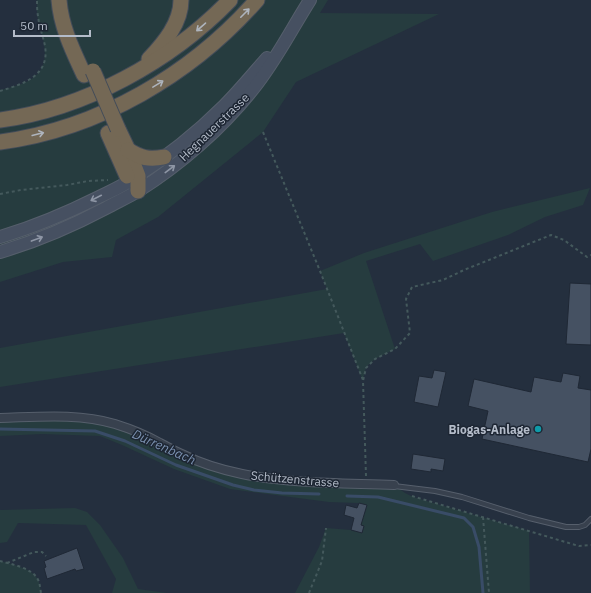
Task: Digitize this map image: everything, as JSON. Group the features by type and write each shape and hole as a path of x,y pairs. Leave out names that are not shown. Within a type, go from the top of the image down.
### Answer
{"highway":[{"path":"59,0 64,27 88,73 135,183"},
{"path":"70,0 71,14 88,73"},
{"path":"136,72 152,56 171,32 179,16 181,0"},
{"path":"0,120 32,114 69,103 105,88 136,72 190,36 230,0"},
{"path":"0,142 66,127 106,111 143,93 172,75 204,52 257,0"},
{"path":"113,131 128,150 136,156 151,159 164,157"},
{"path":"128,150 135,183"}],"street":[{"name":"Hegnauerstrasse","path":"0,237 24,230 135,183 163,174 199,145 228,118 252,90 271,64 310,0"},
{"name":"Hegnauerstrasse","path":"0,252 63,229 88,217 135,183 224,106 294,26"},
{"name":"Schützenstrasse","path":"0,418 67,416 92,419 134,430 185,456 212,466 242,474 300,482 394,486"}],"lane":[{"path":"394,486 435,491 462,497 529,518 566,527 579,527 585,525 591,519"}],"path":[{"path":"0,90 20,85 31,79 39,72 45,61 45,48 37,14 37,0"},
{"path":"263,132 363,381"},
{"path":"0,194 88,181 109,180"},
{"path":"366,484 363,381 366,368 375,360 395,349 410,333 406,299 412,287 444,280 464,270 551,236 564,240 587,257 591,255"},
{"path":"394,486 413,496 572,544 579,546 591,545"},
{"path":"482,517 489,593"},
{"path":"310,593 322,561 326,528"},
{"path":"6,563 34,552 42,552 46,556"},
{"path":"0,562 21,568 36,576 40,583 40,593"}],"green space":[{"path":"37,0 328,0 320,13 439,14 296,82 263,132 158,217 116,240 112,257 63,262 0,282 0,89 16,86 30,80 38,74 42,67 45,59 45,50 37,15"},
{"path":"590,188 583,205 545,217 508,235 433,261 420,244 366,261 395,349 375,359 366,367 363,381 344,333 0,387 0,348 327,289 320,271 364,253 492,212"},
{"path":"67,417 115,424 185,456 242,474 394,485 413,497 529,531 530,593 295,593 319,547 326,528 351,530 362,533 364,526 361,525 366,505 359,503 329,502 230,489 174,469 100,436 42,434 0,436 0,418"},
{"path":"75,508 87,512 100,525 123,558 138,589 167,593 112,593 116,579 86,525 18,523 7,542 0,543 0,510"},
{"path":"0,561 20,567 34,575 39,581 41,593 0,593"}],"building":[{"path":"570,283 591,284 591,345 566,344"},
{"path":"434,370 446,372 438,407 414,402 419,376 432,378"},
{"name":"Biogas-Anlage","path":"563,373 580,376 578,388 591,390 591,449 588,462 482,439 488,411 468,406 474,379 531,392 534,377 561,382"},
{"path":"413,454 445,459 443,471 431,469 431,472 411,469"},
{"path":"359,503 367,505 361,525 364,526 362,533 351,530 354,518 344,515 346,505 357,508"},
{"path":"77,548 84,569 76,571 75,569 47,579 44,561"}],"waterway":[{"name":"Dürrenbach","path":"0,429 95,431 125,441 176,465 233,485 254,490 282,493 319,494"},
{"name":"Dürrenbach","path":"347,496 378,497 464,518 473,527 479,547 483,593"}],"place":[{"name":"Biogas-Anlage","path":"538,429"}]}
